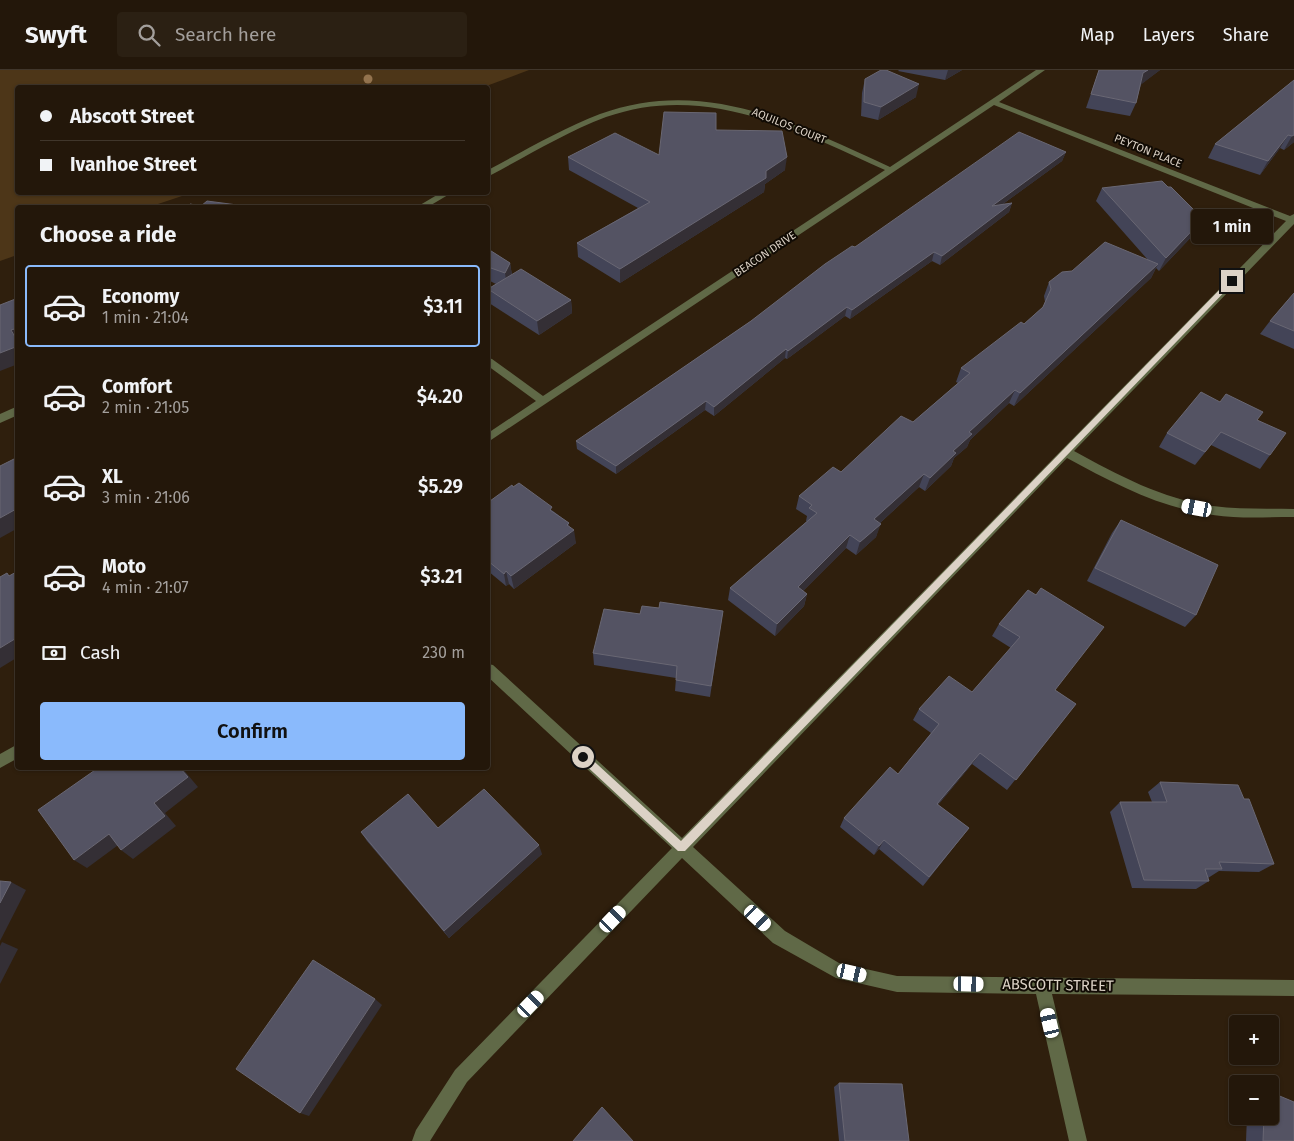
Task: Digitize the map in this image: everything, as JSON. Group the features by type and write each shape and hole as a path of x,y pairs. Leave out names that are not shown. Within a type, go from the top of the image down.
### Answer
{"street":[{"name":"BEACON DRIVE","path":"490,437 1042,70"},
{"name":"AQUILOS COURT","path":"490,172 593,120 621,110 651,104 676,102 719,104 752,110 778,119 891,170"},
{"name":"PEYTON PLACE","path":"993,102 1293,219"},
{"path":"425,205 443,195"},
{"path":"422,1141 422,1136 461,1076 1293,219"},
{"path":"490,362 543,401"},
{"path":"0,419 15,412"},
{"path":"1066,452 1131,488 1178,504 1215,511 1294,513"},
{"name":"ABSCOTT STREET","path":"490,671 779,937 836,970 897,984 1294,988"},
{"path":"0,762 15,752"},
{"path":"1042,985 1078,1141"}],"shaded area":[{"path":"0,70 529,70 489,85 15,85 15,195 185,195 155,205 15,205 15,256 0,261"}],"building":[{"path":"881,70 886,70 919,84 881,107 864,102 865,79"},
{"path":"1099,70 1148,70 1143,73 1136,103 1091,94"},
{"path":"1294,80 1294,135 1288,135 1268,161 1215,144"},
{"path":"664,112 716,113 716,130 782,131 787,157 766,171 766,178 620,269 577,243 650,202 568,157 615,133 659,155"},
{"path":"1019,132 1066,152 992,206 1012,203 942,256 934,252 852,310 847,307 788,351 786,349 714,407 706,401 616,466 576,441 751,321 825,264 852,246 855,247"},
{"path":"1162,181 1168,187 1171,187 1203,219 1166,258 1102,188"},
{"path":"207,201 237,205 202,205"},
{"path":"1105,242 1158,264 1020,393 1015,390 969,432 972,434 953,451 956,453 930,478 924,474 874,519 881,524 860,542 850,535 798,587 807,594 777,624 730,588 817,513 809,508 812,505 799,496 833,467 841,472 901,416 913,422 970,373 961,368 1021,322 1024,324 1043,307 1051,289 1049,282 1062,272 1072,271"},
{"path":"490,250 510,263 505,273 490,268"},
{"path":"521,269 571,300 537,321 490,290 490,288"},
{"path":"1294,293 1294,331 1270,321"},
{"path":"15,299 15,329 11,330 15,337 15,347 0,353 0,305"},
{"path":"1201,392 1220,402 1226,394 1263,412 1257,420 1286,433 1270,455 1221,432 1205,452 1167,433"},
{"path":"15,458 15,510 0,518 0,466"},
{"path":"519,483 552,507 550,510 569,523 567,525 574,530 511,576 506,571 504,574 490,563 490,501 512,485 513,487"},
{"path":"1121,520 1218,565 1196,615 1095,568"},
{"path":"7,573 9,576 15,573 15,639 0,648 0,577"},
{"path":"1041,588 1104,627 1055,690 1076,704 1016,780 980,753 937,804 969,828 929,877 884,840 879,846 844,818 890,767 898,774 939,724 919,709 949,676 972,692 1020,637 999,624 1028,590 1036,595"},
{"path":"660,602 723,611 711,686 676,680 677,666 593,653 604,609 640,614 642,606 659,608"},
{"path":"95,770 182,770 188,777 154,803 165,816 121,850 109,834 74,860 38,810"},
{"path":"1160,782 1238,785 1244,799 1249,799 1274,864 1219,862 1222,869 1205,869 1209,881 1144,880 1120,802 1167,802"},
{"path":"484,789 539,845 444,931 361,832 408,794 438,828"},
{"path":"0,881 11,882 0,903"},
{"path":"313,960 375,999 300,1113 236,1069"},
{"path":"839,1083 902,1084 909,1141 845,1141"},
{"path":"1279,1096 1294,1102 1294,1141 1263,1141 1264,1125 1279,1125"},
{"path":"602,1107 633,1141 573,1141"}],"route":[{"path":"583,757 682,848 1232,281"}]}
